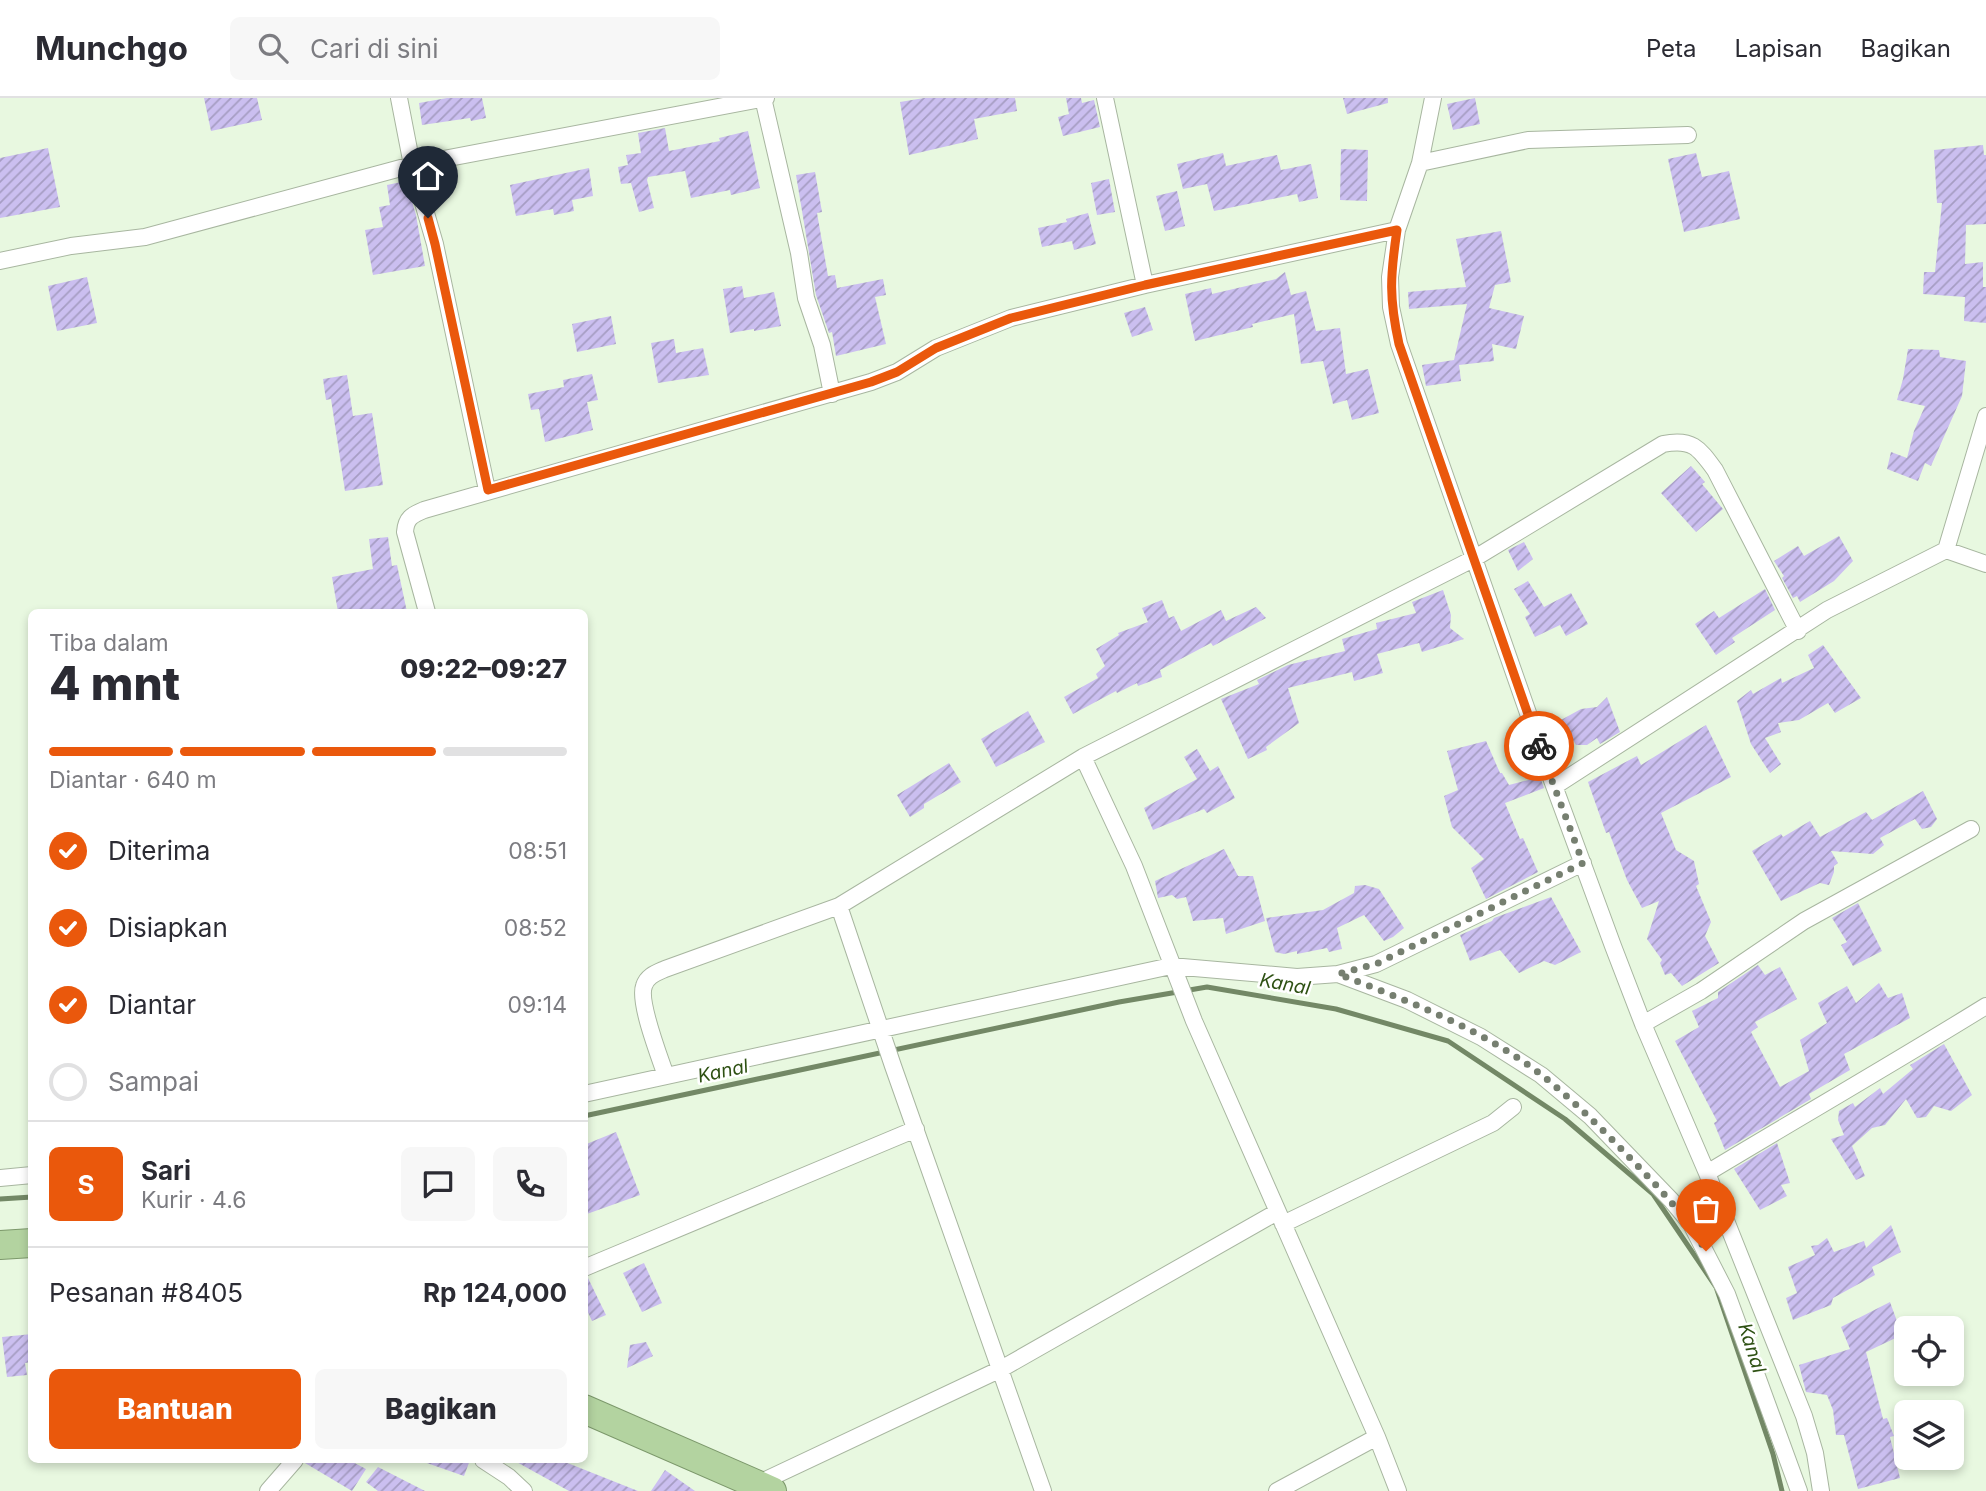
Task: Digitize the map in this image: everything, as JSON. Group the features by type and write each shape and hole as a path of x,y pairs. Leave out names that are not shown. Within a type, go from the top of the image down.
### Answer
{"highway":[{"path":"0,1245 28,1243"},
{"path":"0,1263 28,1261"},
{"path":"588,1411 764,1488"}],"street":[{"path":"400,98 412,165 435,244 488,490"},
{"path":"0,261 71,246 145,237 412,165 764,98 799,253 806,298 822,345 832,394"},
{"path":"1105,98 1145,285"},
{"path":"1433,98 1420,163 1397,230 1390,277 1391,307 1399,344 1555,786 1643,1024 1707,1172 1804,1416 1815,1453 1818,1490"},
{"path":"1420,163 1528,140 1688,135"},
{"path":"426,609 407,545 405,523 411,516 424,510 832,394 897,372 936,348 1011,318 1145,285 1397,230"},
{"path":"1946,550 1986,416"},
{"path":"666,1076 644,1004 644,985 649,976 839,906 1083,757 1475,558 1663,444 1679,441 1688,443 1702,452 1715,470 1798,631"},
{"path":"1555,786 1827,610 1946,550 1986,564"},
{"path":"1083,757 1134,866 1171,967 1377,1437 1398,1491"},
{"path":"1643,1024 1701,991 1804,921 1971,829"},
{"path":"588,1093 666,1076 884,1037 1171,967 1297,977 1338,974 1376,964 1583,863"},
{"path":"839,906 1043,1491"},
{"path":"1338,974 1407,1000 1481,1037 1541,1075 1590,1116 1671,1200 1696,1233 1727,1294 1799,1491"},
{"path":"1707,1172 1885,1069 1986,1006"},
{"path":"764,1488 1001,1368 1280,1218 1493,1123 1513,1107"},
{"path":"588,1266 916,1129"},
{"path":"0,1178 28,1175"},
{"path":"1277,1491 1377,1437"},
{"path":"268,1491 292,1463"},
{"path":"487,1463 509,1477 524,1491"}],"building":[{"path":"204,98 257,98 262,120 211,131"},
{"path":"447,98 482,98 486,118 422,125 419,103"},
{"path":"924,98 1015,98 1017,111 974,119 978,139 909,155 900,102"},
{"path":"1066,98 1081,98 1082,103 1094,100 1100,127 1063,136 1058,117 1069,114"},
{"path":"1343,98 1388,98 1388,103 1347,114"},
{"path":"1475,98 1480,124 1453,130 1447,104"},
{"path":"665,128 669,151 720,141 719,138 748,131 760,188 731,195 730,190 691,198 685,171 648,177 654,208 639,212 631,183 621,184 618,167 628,165 626,155 641,153 638,133"},
{"path":"1983,145 1986,155 1986,224 1966,225 1965,264 1983,262 1986,323 1964,321 1965,297 1923,294 1924,272 1935,272 1942,203 1937,203 1934,150"},
{"path":"48,148 60,207 0,218 0,158"},
{"path":"1341,149 1368,150 1367,201 1340,200"},
{"path":"1223,153 1226,166 1277,155 1281,170 1311,164 1318,198 1299,202 1297,194 1214,211 1207,184 1183,189 1177,164"},
{"path":"1696,153 1702,177 1729,171 1740,219 1684,232 1668,159"},
{"path":"589,168 593,196 572,200 574,211 554,215 553,209 516,216 510,185"},
{"path":"815,172 822,212 817,213 828,276 835,275 837,288 883,279 886,295 875,297 886,344 836,356 832,332 829,333 816,295 796,175"},
{"path":"1109,179 1115,212 1097,215 1091,183"},
{"path":"406,181 416,215 425,266 373,275 365,230 383,227 379,207 390,205 387,185"},
{"path":"1177,191 1185,226 1165,231 1156,196"},
{"path":"1088,213 1096,244 1074,250 1072,241 1042,247 1038,228 1067,222 1066,219"},
{"path":"1501,231 1511,282 1495,285 1489,308 1524,316 1516,349 1492,344 1494,361 1459,365 1461,381 1426,386 1422,365 1454,360 1467,304 1409,309 1408,292 1466,287 1456,239"},
{"path":"1285,272 1291,295 1306,291 1316,331 1340,328 1346,374 1368,369 1379,413 1352,420 1347,400 1333,404 1323,361 1301,364 1294,314 1195,341 1185,294 1211,288 1212,294 1276,279"},
{"path":"87,277 97,323 57,331 48,286"},
{"path":"742,286 744,298 774,292 781,326 730,333 723,289"},
{"path":"1145,307 1153,330 1132,337 1124,313"},
{"path":"611,316 616,344 577,352 572,324"},
{"path":"674,339 676,353 703,348 709,375 658,383 651,343"},
{"path":"1908,349 1939,350 1940,357 1966,361 1962,396 1931,466 1925,463 1918,481 1887,469 1891,452 1907,458 1914,431 1925,406 1897,400"},
{"path":"592,374 598,400 587,402 593,430 545,442 539,409 531,410 528,394 564,387 563,380"},
{"path":"347,375 353,416 372,413 383,485 345,491 331,399 326,400 323,379"},
{"path":"1691,466 1723,509 1696,532 1661,493"},
{"path":"1839,536 1853,561 1834,581 1800,602 1797,596 1793,598 1774,561 1798,546 1804,556"},
{"path":"388,537 392,566 397,565 406,609 337,609 332,577 373,569 369,539"},
{"path":"1524,542 1533,559 1518,571 1508,550"},
{"path":"1528,581 1544,607 1571,593 1588,624 1566,636 1560,625 1535,637 1525,617 1530,614 1514,589"},
{"path":"1765,589 1775,610 1732,638 1735,642 1716,655 1695,624 1714,611 1719,618"},
{"path":"1443,590 1451,615 1450,628 1464,639 1422,652 1419,643 1377,654 1383,673 1354,681 1352,672 1288,688 1299,723 1266,747 1267,750 1248,759 1221,699 1259,684 1257,680 1288,665 1345,651 1342,639 1377,629 1376,623 1416,613 1412,602"},
{"path":"1162,600 1169,618 1174,616 1181,631 1221,610 1226,621 1256,607 1266,618 1160,670 1162,677 1138,686 1137,683 1117,693 1116,691 1073,714 1064,697 1098,678 1096,674 1105,666 1096,649 1119,635 1118,633 1148,622 1142,608"},
{"path":"1823,645 1861,698 1835,713 1828,703 1799,720 1778,723 1781,732 1765,738 1781,764 1770,773 1751,744 1737,701 1751,690 1753,694 1781,678 1782,683 1814,668 1808,655"},
{"path":"1607,697 1620,732 1600,744 1597,738 1587,745 1576,745 1561,720 1581,709 1597,707"},
{"path":"1028,711 1045,742 996,767 981,739"},
{"path":"1706,725 1731,777 1661,813 1676,850 1694,861 1699,884 1696,886 1711,922 1705,936 1719,963 1682,986 1671,973 1665,975 1660,963 1662,960 1647,939 1659,901 1642,908 1627,880 1609,832 1606,833 1588,782 1637,756 1641,765"},
{"path":"1486,741 1500,773 1509,785 1540,777 1544,788 1505,803 1538,872 1486,899 1471,868 1484,859 1452,827 1444,796 1458,790 1447,751"},
{"path":"1197,749 1210,771 1218,766 1235,798 1207,813 1204,809 1153,830 1144,808 1197,779 1184,757"},
{"path":"949,763 961,782 924,804 924,808 910,817 897,795"},
{"path":"1923,791 1937,819 1931,827 1922,829 1915,819 1880,838 1884,845 1873,854 1831,851 1838,863 1834,866 1829,885 1820,883 1781,901 1752,851 1810,821 1820,837 1866,812 1872,820"},
{"path":"1224,849 1238,876 1253,876 1265,921 1226,934 1223,918 1193,921 1186,897 1177,899 1172,895 1158,898 1155,881"},
{"path":"1365,885 1379,889 1404,928 1393,937 1384,941 1364,915 1337,928 1342,949 1329,952 1327,948 1297,954 1297,951 1284,954 1275,952 1266,918 1323,910 1354,893 1355,886"},
{"path":"1551,897 1581,952 1555,965 1544,961 1519,973 1500,950 1470,961 1460,935 1494,918"},
{"path":"1858,903 1882,951 1853,966 1841,945 1847,942 1832,918"},
{"path":"1758,965 1765,975 1780,967 1797,999 1755,1022 1758,1027 1751,1032 1780,1087 1809,1071 1800,1040 1827,1023 1818,1003 1847,986 1856,1003 1879,983 1888,998 1902,993 1910,1018 1844,1054 1850,1070 1809,1094 1811,1099 1725,1150 1714,1123 1717,1121 1675,1041 1699,1027 1692,1011 1718,998 1718,992"},
{"path":"1944,1044 1972,1095 1951,1111 1934,1106 1926,1117 1917,1118 1906,1099 1885,1125 1872,1128 1852,1146 1865,1176 1856,1180 1831,1139 1844,1135 1838,1120 1839,1111 1853,1103 1855,1107 1880,1088 1883,1094 1913,1069 1910,1065"},
{"path":"616,1132 640,1195 588,1214 588,1143"},
{"path":"1777,1143 1790,1183 1781,1185 1787,1196 1760,1210 1734,1169"},
{"path":"1891,1225 1901,1252 1872,1267 1875,1275 1833,1298 1831,1305 1793,1320 1786,1298 1797,1293 1788,1267 1815,1255 1811,1246 1818,1245 1827,1238 1834,1252 1864,1241 1866,1248"},
{"path":"644,1263 662,1303 642,1312 623,1273"},
{"path":"588,1278 606,1315 592,1321 588,1312"},
{"path":"1890,1302 1895,1316 1894,1339 1866,1352 1883,1419 1887,1418 1894,1436 1890,1437 1894,1470 1898,1470 1900,1478 1858,1489 1844,1435 1836,1435 1833,1410 1827,1395 1806,1392 1799,1365 1850,1349 1841,1327"},
{"path":"28,1334 28,1363 25,1363 27,1375 7,1377 2,1337"},
{"path":"646,1342 653,1356 627,1368 630,1345"},
{"path":"305,1463 355,1463 366,1469 352,1491"},
{"path":"427,1463 469,1463 464,1476"},
{"path":"518,1463 568,1463 638,1491 569,1491"},
{"path":"378,1467 425,1491 378,1491 366,1482"},
{"path":"665,1470 695,1491 651,1491"}],"waterway":[{"name":"Kanal","path":"588,1115 1119,1002 1207,987 1336,1009 1448,1041 1565,1119 1653,1194 1716,1287 1773,1454 1782,1491"},
{"name":"Kanal","path":"0,1199 28,1197"}],"way so far":[{"path":"1539,746 1583,863 1376,964 1338,974 1407,1000 1481,1037 1541,1075 1590,1116 1671,1200 1691,1224 1706,1251"}],"route":[{"path":"428,218 488,490 871,382 897,372 936,348 1011,318 1145,285 1397,230 1390,277 1391,307 1399,344 1539,746"}]}
